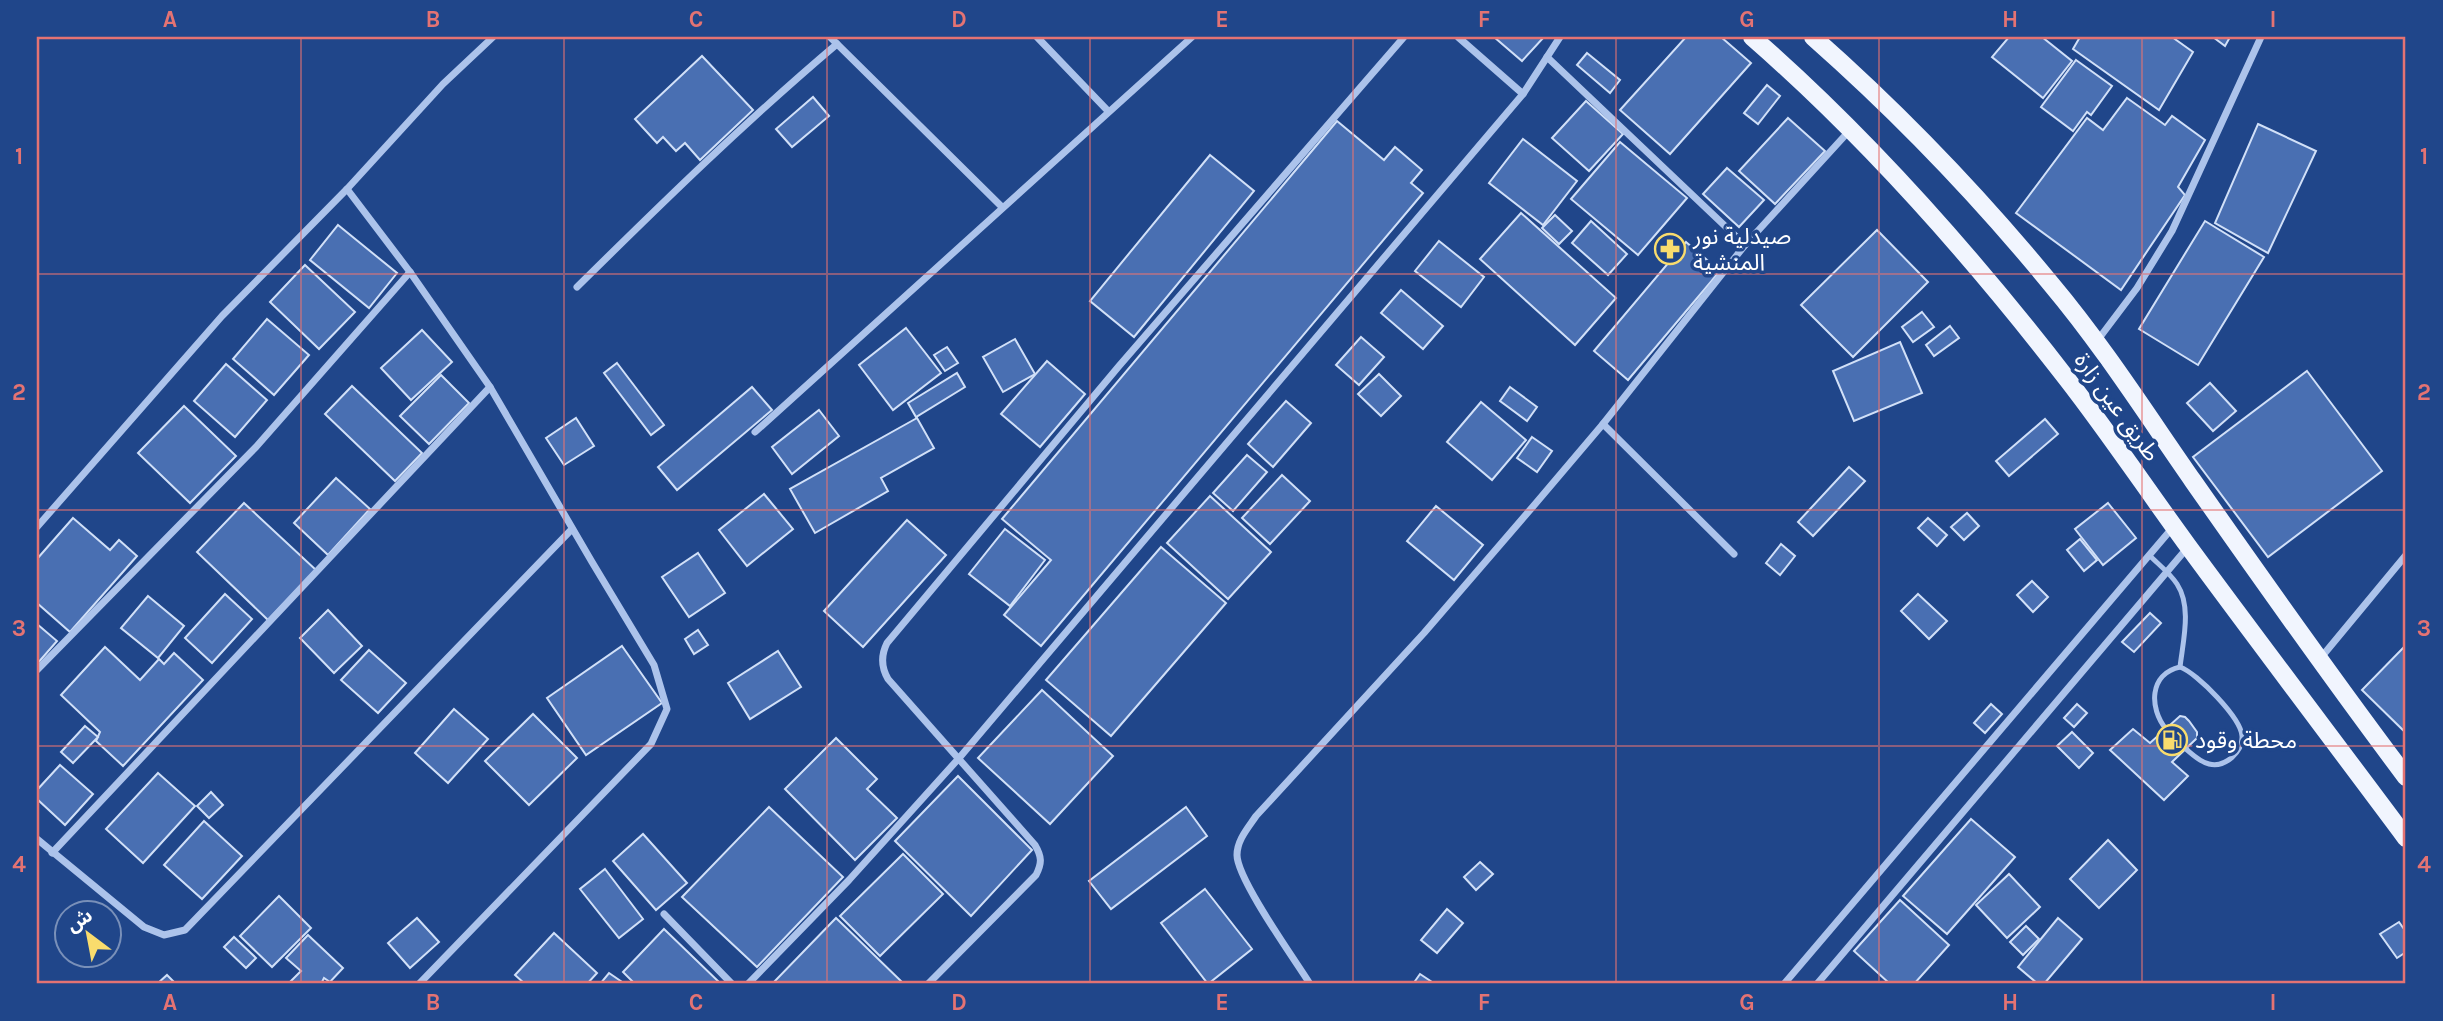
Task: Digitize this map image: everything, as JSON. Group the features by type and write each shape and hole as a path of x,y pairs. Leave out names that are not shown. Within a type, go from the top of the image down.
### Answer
{"main road":[{"name":"طريق عين زارة","path":"1752,37 1851,129 1935,218 2016,314 2068,380 2406,838"},
{"name":"طريق عين زارة","path":"1813,37 1897,114 1947,165 2052,285 2096,342 2319,661 2406,777"}],"street":[{"path":"37,527 222,316 346,189 443,84 493,37"},
{"path":"830,37 1002,207"},
{"path":"1037,37 1108,111"},
{"path":"755,432 1192,37"},
{"path":"928,984 1036,876 1041,865 1041,855 960,757 888,679 882,657 887,643 1128,356 1404,37"},
{"path":"1458,37 1524,94"},
{"path":"748,984 849,880 960,757 1524,94 1560,37"},
{"path":"2096,342 2137,288 2172,231 2261,37"},
{"path":"577,287 674,191 837,44"},
{"path":"1547,57 1745,245"},
{"path":"1310,984 1244,878 1237,856 1242,836 1256,816 1432,624 1603,424 1745,245 1851,129"},
{"path":"346,189 410,272 490,387 654,665 667,709 651,744 419,984"},
{"path":"37,670 256,447 410,272"},
{"path":"52,853 490,387"},
{"path":"1603,424 1734,554"},
{"path":"1784,984 2174,526"},
{"path":"37,839 144,927 163,935 185,930 572,529"},
{"path":"1817,984 2189,547"},
{"path":"2319,661 2406,555"},
{"path":"664,915 732,984"}],"lane":[{"path":"2149,555 2176,582 2184,601 2180,667"},
{"path":"2166,729 2155,711 2155,690 2164,674 2180,667 2201,681 2236,721 2242,733 2238,752 2217,765 2201,761 2186,749"}],"building":[{"path":"1494,37 1544,37 1522,61"},
{"path":"1686,37 1721,37 1751,63 1670,154 1620,110"},
{"path":"2009,37 2042,37 2072,61 2043,98 1992,57"},
{"path":"2080,37 2172,37 2193,52 2159,110 2073,49"},
{"path":"2213,37 2230,37 2225,46"},
{"path":"1587,53 1620,80 1610,93 1577,65"},
{"path":"702,56 753,110 700,160 685,143 676,151 663,137 657,143 635,119"},
{"path":"2076,60 2112,86 2091,115 2087,112 2073,131 2041,107"},
{"path":"1767,85 1780,96 1758,124 1744,113"},
{"path":"813,97 829,116 792,147 776,129"},
{"path":"2127,98 2165,125 2172,116 2205,140 2178,187 2185,195 2121,290 2016,213 2087,118 2103,130"},
{"path":"1586,101 1623,134 1589,171 1552,138"},
{"path":"1788,118 1825,151 1775,204 1739,171"},
{"path":"1337,121 1384,160 1395,147 1422,170 1411,183 1423,193 1041,646 1004,615 1051,560 1002,519"},
{"path":"2258,124 2316,151 2268,253 2215,223"},
{"path":"1523,139 1577,181 1543,225 1489,183"},
{"path":"1620,142 1687,198 1638,255 1571,199"},
{"path":"1210,155 1254,191 1134,337 1090,301"},
{"path":"1727,168 1764,200 1739,227 1703,194"},
{"path":"1521,213 1616,298 1575,345 1480,259"},
{"path":"1555,215 1572,231 1559,244 1542,228"},
{"path":"1591,221 1627,254 1608,275 1572,243"},
{"path":"2205,221 2264,257 2198,365 2139,329"},
{"path":"338,225 397,273 369,308 310,260"},
{"path":"1877,230 1928,282 1853,357 1801,305"},
{"path":"1439,241 1484,277 1461,307 1415,271"},
{"path":"1686,242 1720,271 1628,380 1594,351"},
{"path":"305,265 355,312 319,349 270,302"},
{"path":"1401,290 1443,326 1423,349 1381,313"},
{"path":"1922,312 1934,327 1913,342 1902,327"},
{"path":"267,319 309,355 274,395 233,359"},
{"path":"1950,326 1959,338 1934,356 1926,345"},
{"path":"906,328 941,373 893,410 859,365"},
{"path":"422,330 452,362 411,400 381,368"},
{"path":"1361,337 1384,357 1359,385 1336,365"},
{"path":"1015,339 1035,374 1003,392 983,357"},
{"path":"1900,342 1922,393 1854,421 1833,371"},
{"path":"947,347 958,363 945,371 934,355"},
{"path":"1047,361 1085,394 1040,447 1001,414"},
{"path":"617,363 664,425 651,435 604,373"},
{"path":"226,364 267,400 235,437 194,401"},
{"path":"2307,371 2382,471 2268,557 2193,457"},
{"path":"957,373 965,387 916,417 908,403"},
{"path":"1379,374 1401,396 1381,416 1358,394"},
{"path":"441,375 469,403 429,444 400,416"},
{"path":"2210,383 2236,411 2213,431 2187,403"},
{"path":"352,386 422,453 395,481 325,414"},
{"path":"752,387 772,410 677,490 658,467"},
{"path":"1510,387 1537,407 1527,421 1500,401"},
{"path":"1286,401 1311,423 1273,467 1248,444"},
{"path":"1481,402 1526,440 1492,480 1447,442"},
{"path":"184,406 236,456 190,503 138,453"},
{"path":"819,410 839,436 792,474 772,447"},
{"path":"576,418 594,446 564,465 546,438"},
{"path":"917,418 934,448 881,478 888,491 815,533 790,489"},
{"path":"2045,419 2058,434 2009,476 1996,461"},
{"path":"1532,437 1552,451 1537,472 1517,458"},
{"path":"1247,455 1267,472 1233,511 1213,493"},
{"path":"1849,467 1865,481 1813,536 1798,522"},
{"path":"1282,475 1310,501 1270,544 1242,518"},
{"path":"336,478 370,509 328,555 294,523"},
{"path":"764,494 793,529 747,566 719,530"},
{"path":"1210,496 1271,552 1228,599 1167,543"},
{"path":"244,503 316,570 268,620 197,552"},
{"path":"2108,503 2136,538 2103,565 2075,529"},
{"path":"1436,506 1483,545 1454,580 1407,541"},
{"path":"1967,513 1979,526 1964,540 1951,527"},
{"path":"73,518 110,550 119,540 137,556 70,632 37,603 37,559"},
{"path":"1928,518 1947,535 1937,546 1918,528"},
{"path":"907,520 946,555 863,647 824,611"},
{"path":"1005,529 1045,560 1010,606 969,574"},
{"path":"2080,539 2097,560 2084,571 2067,550"},
{"path":"1781,544 1795,556 1780,575 1766,563"},
{"path":"1161,547 1226,603 1111,736 1046,680"},
{"path":"698,553 725,593 689,617 662,577"},
{"path":"2032,581 2048,597 2033,612 2017,595"},
{"path":"225,594 252,619 212,663 185,638"},
{"path":"1918,594 1947,621 1929,639 1901,611"},
{"path":"148,596 184,626 158,658 121,628"},
{"path":"328,610 362,646 334,673 300,638"},
{"path":"2150,613 2161,623 2134,652 2122,642"},
{"path":"37,624 57,641 37,664"},
{"path":"698,630 708,645 694,654 685,639"},
{"path":"2406,645 2406,733 2362,690"},
{"path":"622,646 662,703 586,755 547,698"},
{"path":"105,647 140,680 159,659 164,664 174,653 203,680 123,766 96,741 100,732 61,695"},
{"path":"369,650 406,683 378,713 341,680"},
{"path":"778,651 801,687 750,719 728,683"},
{"path":"1042,690 1113,756 1050,824 978,758"},
{"path":"1991,704 2002,714 1985,733 1974,723"},
{"path":"2077,704 2087,713 2074,727 2064,718"},
{"path":"454,709 488,739 448,783 415,753"},
{"path":"533,714 577,758 529,805 485,761"},
{"path":"2180,716 2189,721 2197,732 2197,738 2172,762 2188,776 2164,800 2110,750 2133,729 2150,743"},
{"path":"85,726 98,737 73,763 61,752"},
{"path":"2072,732 2093,753 2079,768 2057,746"},
{"path":"836,738 877,779 867,789 897,818 855,860 785,789"},
{"path":"60,765 93,794 65,825 37,799 37,790"},
{"path":"158,773 195,806 143,863 106,829"},
{"path":"958,776 1032,850 971,916 895,841"},
{"path":"211,792 223,805 209,818 197,806"},
{"path":"769,807 843,877 757,967 682,897"},
{"path":"1186,807 1207,836 1111,909 1089,881"},
{"path":"1971,819 2015,857 1947,934 1903,896"},
{"path":"204,821 242,856 202,899 164,865"},
{"path":"643,834 687,883 656,910 613,861"},
{"path":"2108,840 2137,870 2099,908 2070,879"},
{"path":"903,854 943,894 880,956 840,916"},
{"path":"1480,862 1493,874 1476,890 1464,877"},
{"path":"605,869 643,919 619,938 580,889"},
{"path":"2009,874 2040,907 2007,938 1976,905"},
{"path":"1205,889 1252,949 1208,984 1161,923"},
{"path":"279,896 311,928 272,967 240,936"},
{"path":"1900,900 1949,945 1914,984 1890,984 1854,951"},
{"path":"1447,909 1463,923 1437,953 1421,940"},
{"path":"417,918 439,942 410,968 388,943"},
{"path":"836,918 904,984 772,984"},
{"path":"2058,918 2082,939 2044,984 2038,984 2018,967"},
{"path":"2399,922 2406,932 2406,952 2397,958 2380,934"},
{"path":"2026,926 2039,939 2023,955 2010,942"},
{"path":"664,929 721,984 635,984 623,972"},
{"path":"554,933 597,973 587,984 525,984 515,975"},
{"path":"308,935 343,968 330,982 324,978 321,984 290,982 301,971 286,958"},
{"path":"234,937 256,958 246,968 224,947"},
{"path":"609,973 625,984 600,984"},
{"path":"1420,974 1435,984 1413,984"},
{"path":"167,975 176,984 157,984"}],"place":[{"name":"صيدلية نور المنشية","path":"1670,249"},
{"name":"محطة وقود","path":"2172,740"}]}
